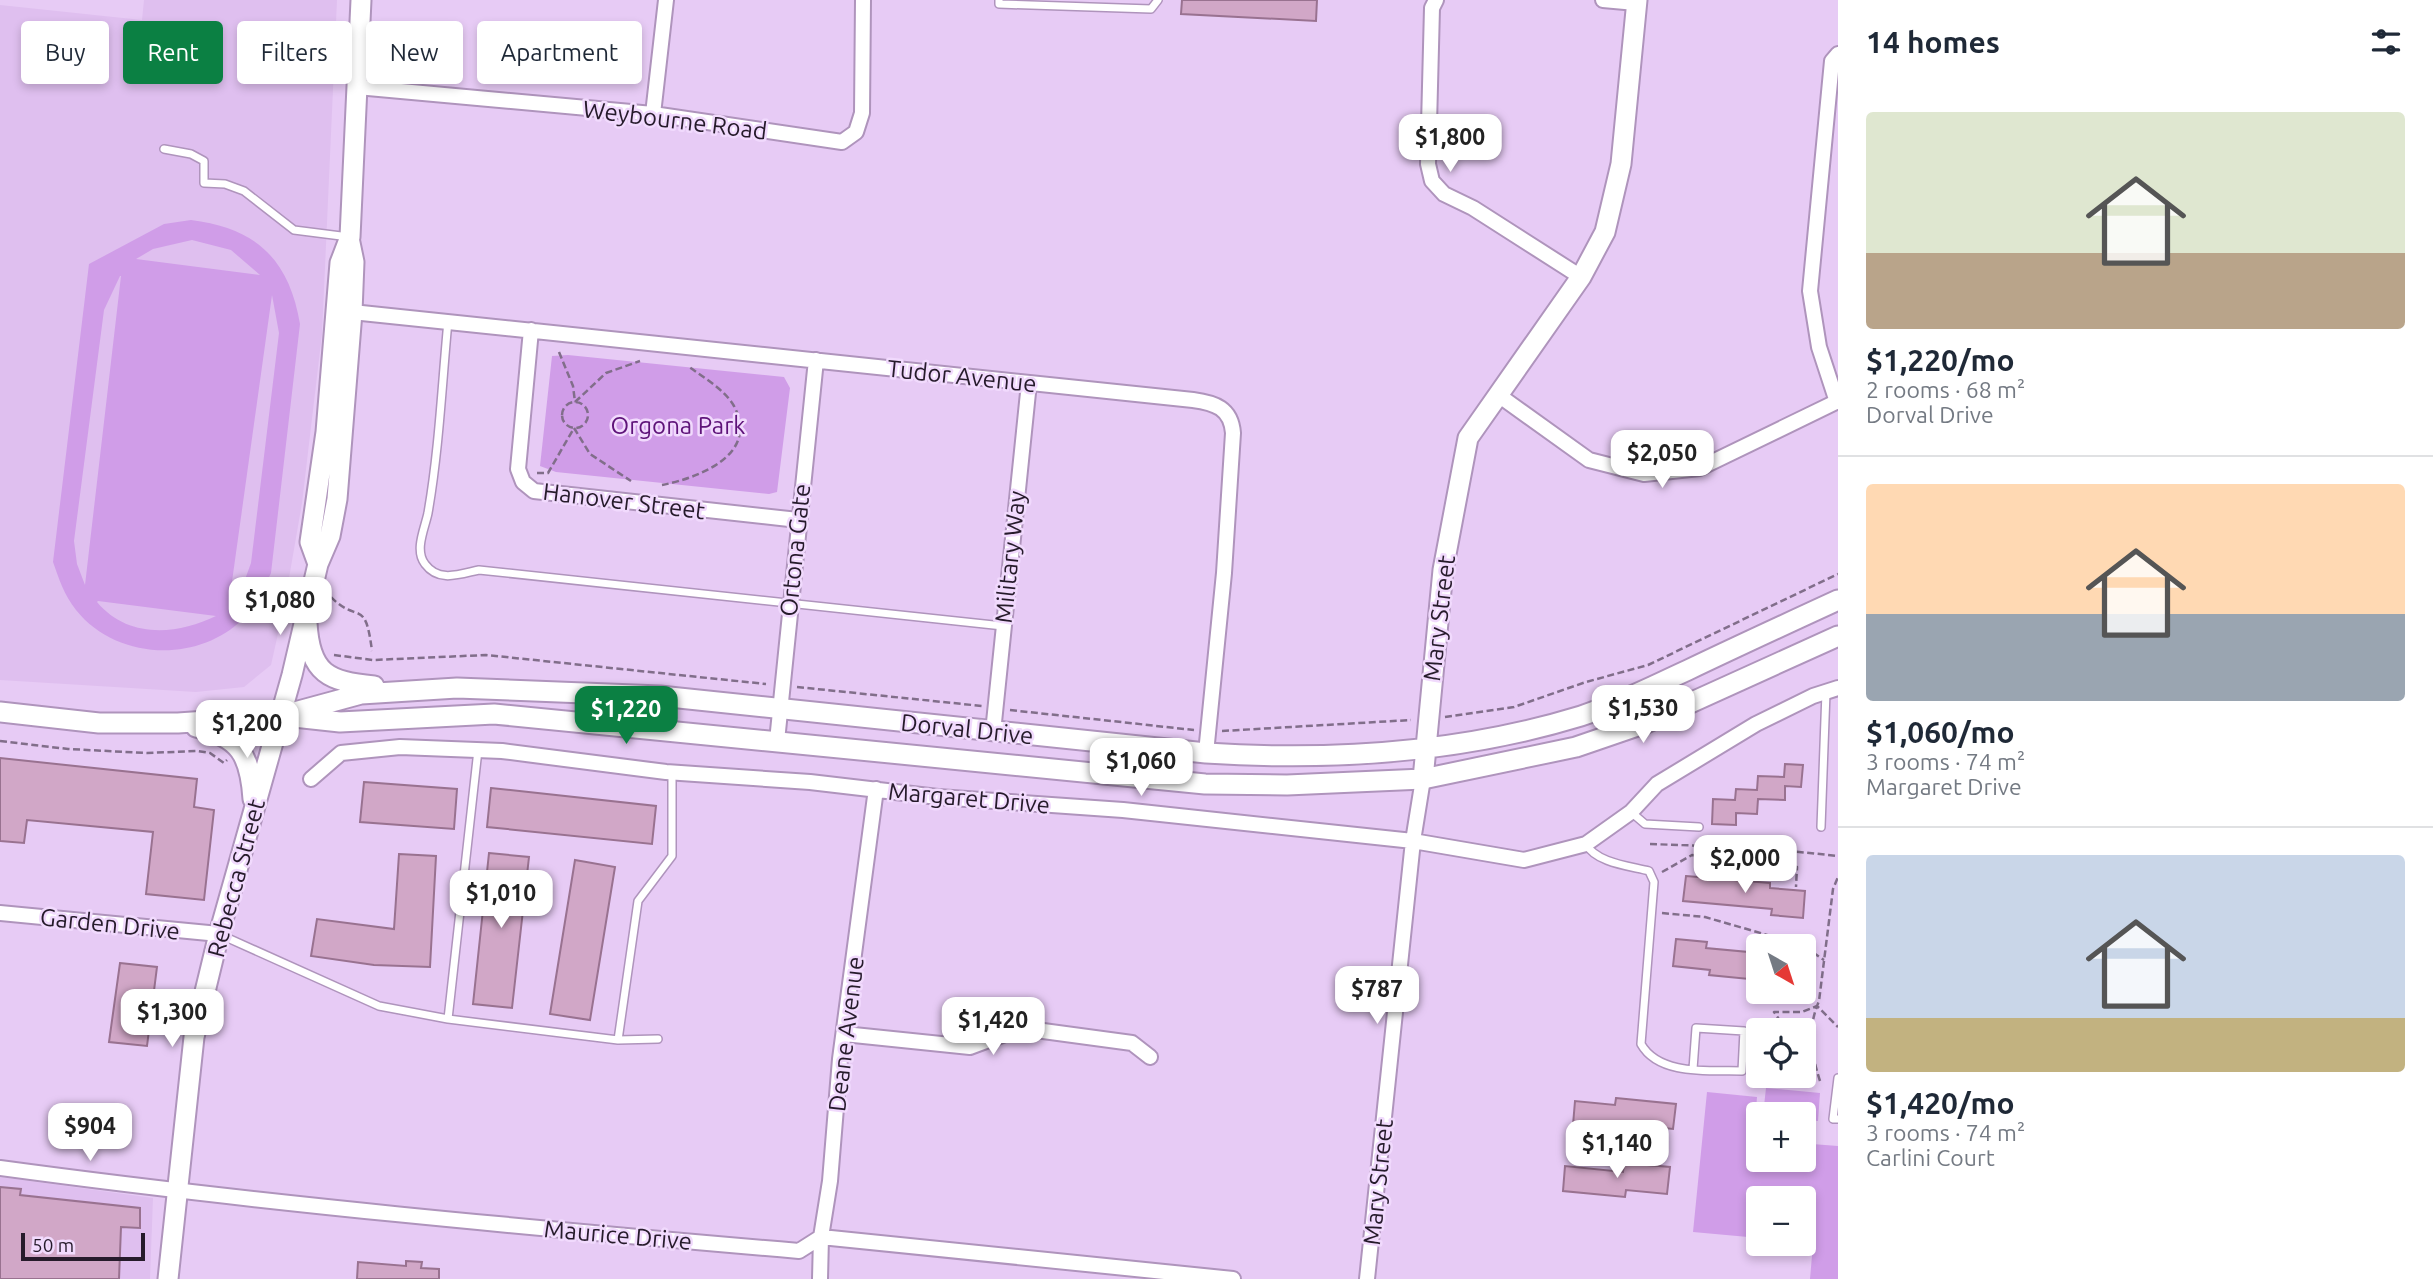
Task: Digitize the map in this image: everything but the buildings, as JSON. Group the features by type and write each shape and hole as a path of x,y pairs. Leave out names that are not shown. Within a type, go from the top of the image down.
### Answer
{"main road":[{"name":"Rebecca Street","path":"168,1279 194,1037 318,564 330,536 337,499 352,312 354,262 349,238 360,0"},
{"name":"Mary Street","path":"1423,779 1443,570 1468,438 1581,277 1605,232 1621,164 1637,1"},
{"name":"Rebecca Street","path":"318,564 310,542 326,432 340,263 349,238"},
{"name":"Dorval Drive","path":"280,716 361,694 457,688 660,696 1206,753 1261,755 1427,749 1583,715 1645,690 1838,600"},
{"path":"307,609 308,635 313,652 329,677 350,684 406,690"},
{"name":"Dorval Drive","path":"0,712 99,723 178,723 280,716 340,722 494,714 1205,784 1287,785 1423,779 1576,747 1646,723 1838,636"},
{"path":"178,723 213,731 241,749 249,765 254,814"}],"street":[{"path":"653,114 666,0"},
{"name":"Weybourne Road","path":"357,88 653,114 842,142 856,132 862,113 863,0"},
{"path":"1436,0 1432,8 1428,164 1432,181 1444,194 1473,208 1581,277"},
{"path":"1603,0 1637,1"},
{"path":"1497,394 1589,460 1644,474 1700,468 1838,401 1819,347 1810,292 1832,61 1838,54"},
{"name":"Tudor Avenue","path":"352,312 1212,402 1231,418 1233,433 1224,573 1206,753"},
{"name":"Hanover Street","path":"531,330 518,469 523,482 534,492 798,520"},
{"name":"Ortona Gate","path":"777,741 789,603 816,360"},
{"name":"Military Way","path":"993,732 1029,383"},
{"name":"Margaret Drive","path":"311,779 341,753 400,747 478,750 672,772 876,789 938,797 1123,810 1413,841 1524,860 1586,844 1631,812 1657,784 1756,724 1832,690"},
{"name":"Mary Street","path":"1367,1279 1413,841 1423,779"},
{"name":"Deane Avenue","path":"820,1279 821,1237 830,1181 844,1034 876,789"},
{"name":"Garden Drive","path":"0,913 219,934"},
{"path":"844,1034 970,1047 1021,1028 1132,1043 1150,1057"},
{"name":"Maurice Drive","path":"0,1168 176,1192 799,1251 821,1237 1233,1279"}],"lane":[{"path":"999,0 999,4 1151,9 1158,0"},
{"path":"164,149 191,154 204,161 204,183 225,184 244,191 294,230 349,238"},
{"path":"448,321 430,501 420,545 424,564 431,570 450,577 479,570 1003,626"},
{"path":"1821,827 1832,690"},
{"path":"448,1019 478,750"},
{"path":"618,1040 638,901 672,856 672,772"},
{"path":"1631,812 1645,824 1699,827"},
{"path":"1586,844 1590,851 1604,858 1649,871 1654,882 1641,1044 1645,1053 1662,1064 1693,1069 1742,1071 1744,1031 1696,1028 1693,1069"},
{"path":"219,934 379,1006 448,1019 618,1040 658,1039"},
{"path":"1838,1078 1833,1119 1838,1119"}],"path":[{"path":"559,352 573,386 575,402"},
{"path":"631,481 590,454 574,428 566,424 563,412 567,405 575,402 606,373 640,361"},
{"path":"662,485 691,479 711,470 725,459 737,444 740,424 734,406 722,391 688,366"},
{"path":"535,473 548,473 574,428 585,423 588,415 583,405 575,402"},
{"path":"1223,731 1430,719 1514,707 1586,682 1648,665 1838,574"},
{"path":"331,597 362,614 368,623 372,651"},
{"path":"329,677 332,655 373,660 486,656 767,684"},
{"path":"797,687 980,706"},
{"path":"1010,710 1191,730"},
{"path":"0,740 134,752 197,751 209,753 224,763 232,756"},
{"path":"1650,844 1762,848 1838,856"},
{"path":"1662,872 1692,855 1784,865 1797,867 1796,887"},
{"path":"1813,1018 1818,1006 1833,889 1838,877"},
{"path":"1652,912 1704,917 1802,945 1824,960"},
{"path":"1818,1006 1838,1027"},
{"path":"1778,1018 1774,1012 1802,1012 1818,1006"},
{"path":"1816,1068 1820,1081"}],"shaded area":[{"path":"144,0 337,0 336,21 237,21 237,84 333,84 322,334 302,503 284,607 271,665 244,687 196,692 0,680 0,5 142,20"},
{"path":"0,1177 153,1198 150,1279 0,1279"}],"green space":[{"path":"191,220 234,230 251,239 278,265 295,301 300,324 271,573 248,614 224,634 203,644 157,650 134,647 93,627 68,599 53,562 89,264 164,224","holes":["192,240 231,250 260,275 136,259 153,249","121,276 85,585 77,564 74,541 104,310","272,295 279,333 251,563 243,585 229,603","98,601 216,616 185,627 154,630 138,628 109,614"]},
{"name":"Orgona Park","path":"568,355 784,377 790,388 777,492 769,494 556,472 540,466 552,356"},
{"path":"1766,1088 1820,1093 1818,1121 1816,1102 1764,1102"},
{"path":"1707,1092 1757,1097 1757,1102 1746,1102 1746,1172 1816,1172 1816,1144 1838,1146 1838,1279 1810,1279 1812,1256 1816,1256 1816,1186 1746,1186 1746,1237 1693,1232"}]}
